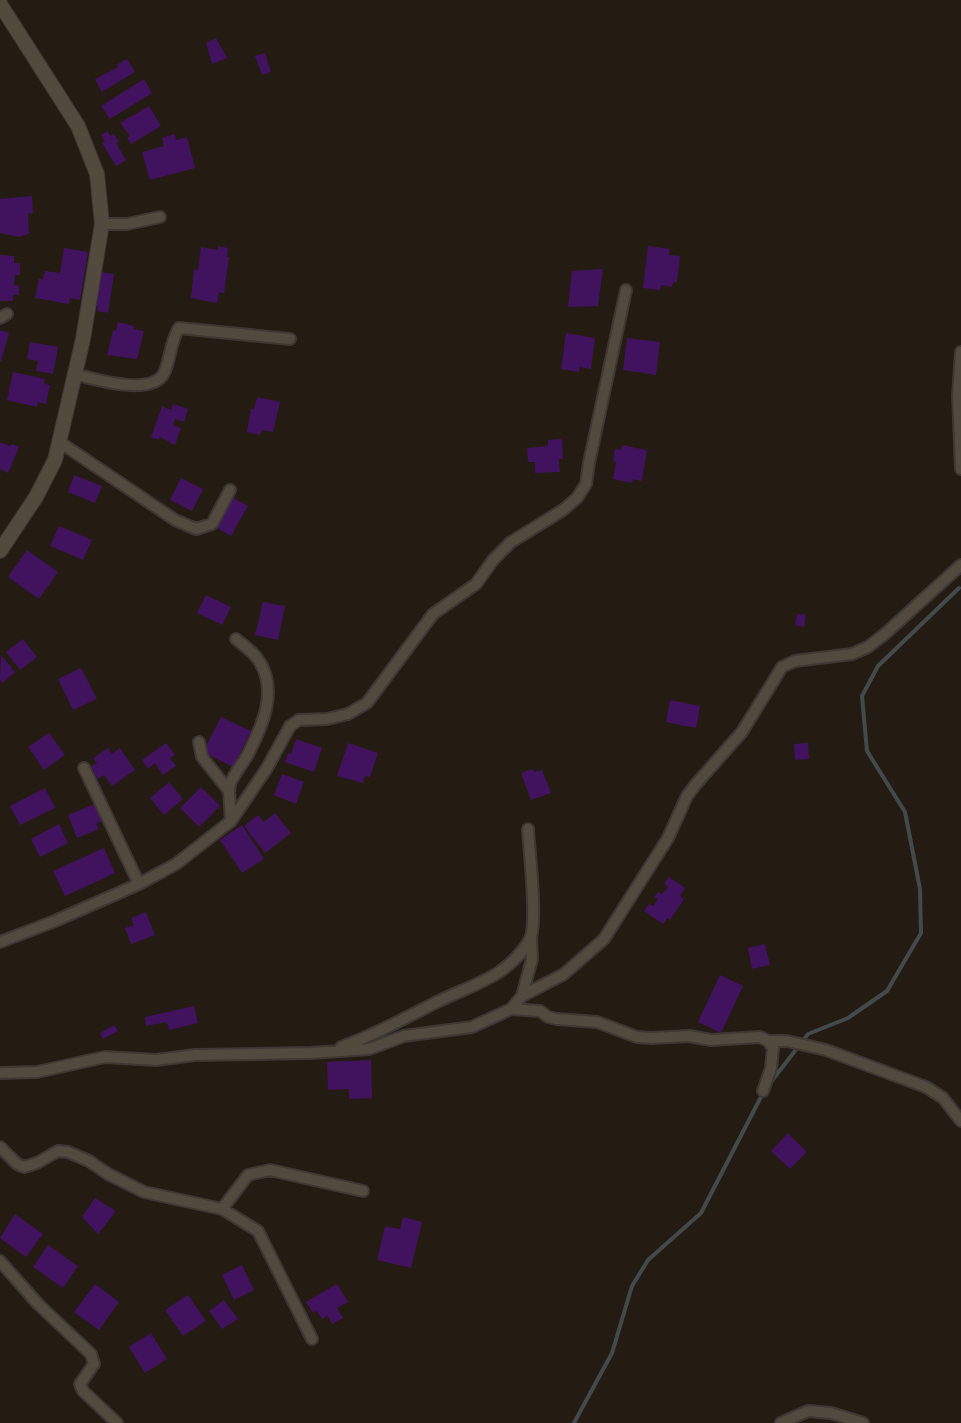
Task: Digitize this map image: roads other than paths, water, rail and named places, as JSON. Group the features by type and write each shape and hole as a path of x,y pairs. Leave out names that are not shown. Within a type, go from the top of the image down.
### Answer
{"street":[{"path":"0,4 78,126 97,174 102,224 83,339 55,460 36,496 0,551"},
{"path":"102,224 127,224 160,217"},
{"path":"0,942 140,884 176,864 231,821 267,768 290,726 299,720 327,719 348,714 367,704 433,614 476,584 511,542 563,510 577,498 586,484 626,290"},
{"path":"74,374 118,385 150,383 160,379 165,372 173,336 178,328 290,339"},
{"path":"961,352 958,395 961,469"},
{"path":"60,442 175,520 196,529 212,524 230,490"},
{"path":"0,1072 37,1072 105,1057 156,1060 195,1055 236,1056 369,1049 404,1036 472,1027 511,1009 522,996 564,974 583,960 604,939 668,838 687,796 735,741 782,667 795,661 852,654 868,647 961,565"},
{"path":"231,821 229,791 233,778 259,731 267,709 268,697 263,669 257,658 236,639"},
{"path":"199,742 202,757 229,791"},
{"path":"84,768 140,884"},
{"path":"522,996 532,959 533,907 528,829"},
{"path":"327,1052 366,1038 440,1000 474,987 509,965 531,937"},
{"path":"511,1009 540,1011 548,1017 557,1019 597,1022 637,1037 689,1036 711,1040 760,1037 768,1041 787,1041 826,1050 926,1087 942,1098 961,1121"},
{"path":"763,1091 773,1056 773,1048 768,1041"},
{"path":"0,1147 17,1164 24,1167 37,1163 58,1151 68,1152 89,1161 108,1174 144,1192 222,1209 258,1231 312,1339"},
{"path":"222,1209 248,1175 270,1170 363,1191"},
{"path":"0,1261 57,1323 91,1354 94,1364 80,1384 83,1391 117,1423"},
{"path":"781,1423 808,1411 831,1413 863,1423"}],"waterway":[{"path":"771,1082 808,1034 848,1018 887,991 921,933 920,889 905,812 867,751 862,696 878,666 959,588"},
{"path":"574,1423 612,1353 632,1286 648,1260 701,1213 763,1093"}]}
